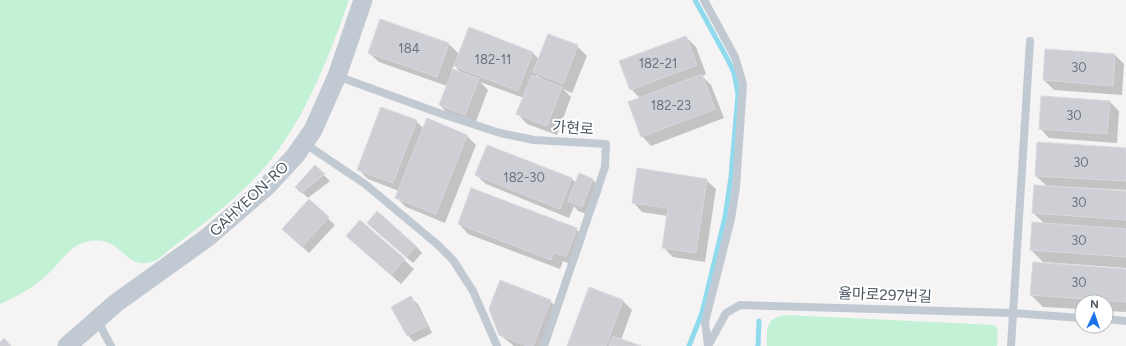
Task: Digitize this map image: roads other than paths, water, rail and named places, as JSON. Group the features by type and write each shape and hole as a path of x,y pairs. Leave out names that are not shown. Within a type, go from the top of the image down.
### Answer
{"street":[{"name":"GAHYEON-RO","path":"67,346 116,303 208,237 267,186 304,143 313,130 337,76 363,0"}],"lane":[{"path":"704,0 735,57 743,84 736,187 731,218 705,322 708,346"},
{"path":"1011,346 1030,41"},
{"name":"가현로","path":"337,76 500,134 534,140 606,144 605,167 544,346"},
{"path":"304,143 365,184 438,245 453,260 473,290 497,346"},
{"name":"율마로297번길","path":"708,346 726,313 740,305 1013,314 1074,318"},
{"path":"97,320 111,346"},
{"path":"1114,320 1126,321"}],"waterway":[{"path":"689,346 702,313 725,217 731,177 738,94 734,73 695,0"},
{"path":"758,346 759,321"}]}
